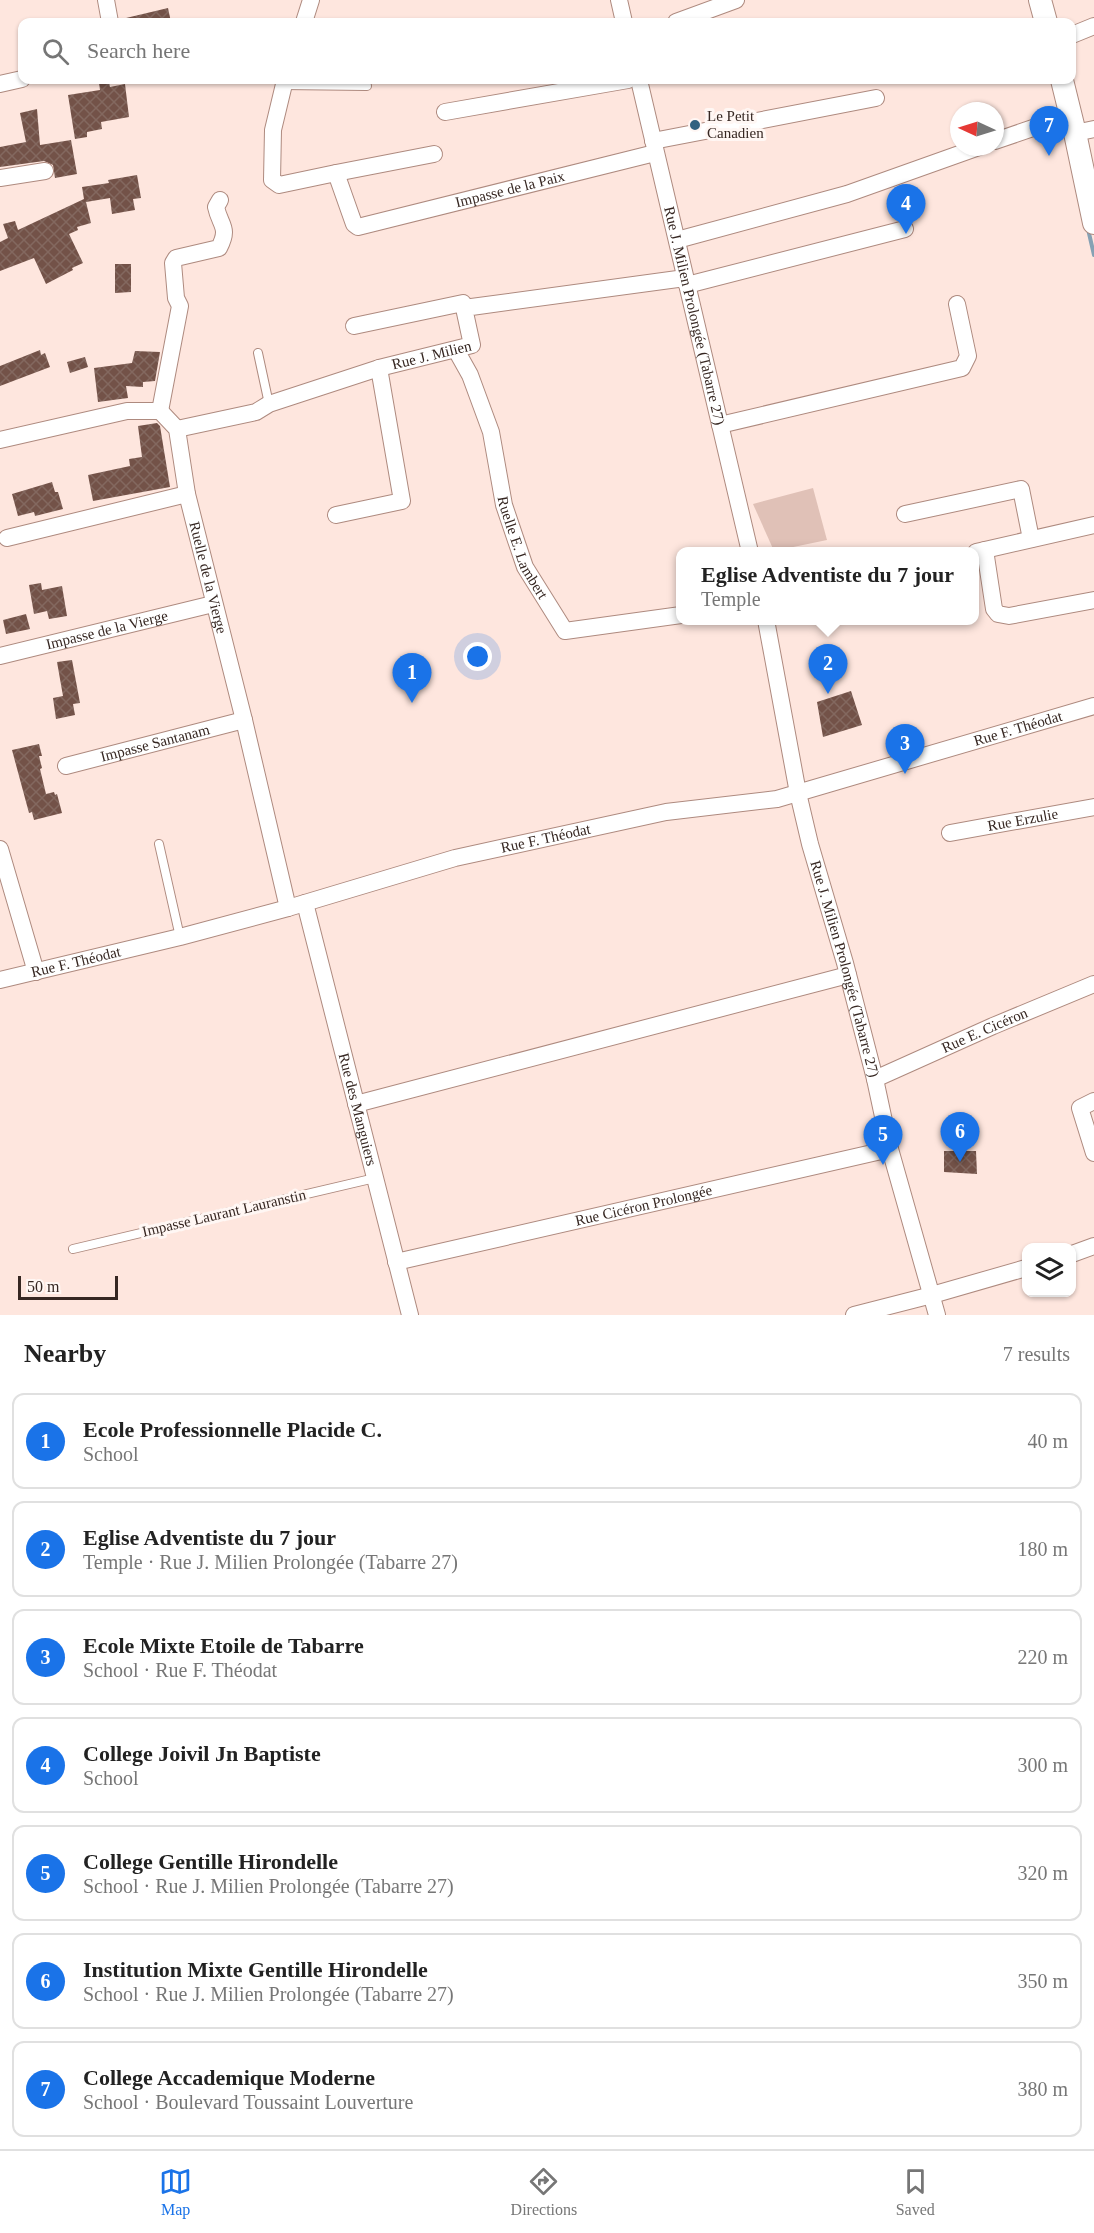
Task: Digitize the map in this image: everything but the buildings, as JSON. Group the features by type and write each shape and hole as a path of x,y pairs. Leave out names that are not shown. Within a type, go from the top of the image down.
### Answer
{"main road":[{"path":"1040,0 1045,18"},
{"path":"1063,84 1093,215"}],"street":[{"path":"106,0 109,18"},
{"path":"305,18 311,0"},
{"path":"619,0 623,18"},
{"path":"687,18 736,0"},
{"path":"1076,33 1094,27"},
{"path":"0,84 18,80"},
{"path":"284,84 273,130 272,180 279,185 434,154"},
{"path":"445,112 605,84"},
{"name":"Rue J. Milien Prolongée (Tabarre 27)","path":"640,84 749,547"},
{"name":"Impasse de la Paix","path":"336,173 354,224 365,226 654,147 876,98"},
{"path":"1004,139 1073,123"},
{"path":"677,240 847,194 954,156"},
{"path":"0,178 45,171"},
{"path":"160,411 180,306 176,298 173,263 176,258 219,248 225,231 216,207 220,200"},
{"path":"354,326 463,303 464,308 686,281 905,229"},
{"path":"720,425 962,368 968,356 957,304"},
{"name":"Rue J. Milien","path":"177,429 256,412 269,404 379,369 472,345 464,308"},
{"name":"Ruelle E. Lambert","path":"456,350 470,375 491,432 504,505 525,567 565,631 676,616"},
{"path":"336,515 402,501 379,369"},
{"path":"0,440 127,411 160,411 177,429"},
{"name":"Ruelle de la Vierge","path":"177,429 187,494 244,720 288,908"},
{"path":"905,514 1021,489 1031,539"},
{"path":"7,538 187,494"},
{"path":"1094,525 980,551 994,609 998,614 1009,616 1094,600"},
{"name":"Impasse de la Vierge","path":"0,656 213,604"},
{"name":"Rue J. Milien Prolongée (Tabarre 27)","path":"767,625 798,793 810,844 848,975 875,1079 890,1149 937,1315"},
{"name":"Rue F. Théodat","path":"0,980 180,937 288,908 455,858 517,843 571,834 666,812 777,799 1094,706"},
{"name":"Impasse Santanam","path":"66,766 244,720"},
{"name":"Rue Erzulie","path":"950,833 1094,807"},
{"path":"0,849 36,972"},
{"name":"Rue des Manguiers","path":"305,903 410,1315"},
{"path":"356,1104 848,975"},
{"name":"Rue E. Cicéron","path":"875,1079 1094,984"},
{"path":"1094,1101 1080,1108 1094,1153"},
{"name":"Rue Cicéron Prolongée","path":"396,1262 890,1149"},
{"path":"1076,1252 1094,1246"},
{"path":"854,1315 932,1296 1022,1269"}],"lane":[{"path":"326,84 367,86"},
{"path":"258,353 269,404"},
{"path":"159,844 180,937"},
{"name":"Impasse Laurant Lauranstin","path":"73,1249 375,1178"}],"shaded area":[{"path":"813,488 827,540 793,547 772,547 753,504"}],"waterway":[{"path":"1088,229 1094,255"}],"place":[{"name":"Le Petit Canadien","path":"695,125"},
{"name":"College Accademique Moderne","path":"1049,156"},
{"name":"College Joivil Jn Baptiste","path":"906,234"},
{"name":"Eglise Adventiste du 7 jour","path":"828,694"},
{"name":"Ecole Professionnelle Placide C.","path":"412,703"},
{"name":"Ecole Mixte Etoile de Tabarre","path":"905,774"},
{"name":"Institution Mixte Gentille Hirondelle","path":"960,1162"},
{"name":"College Gentille Hirondelle","path":"883,1165"}]}
